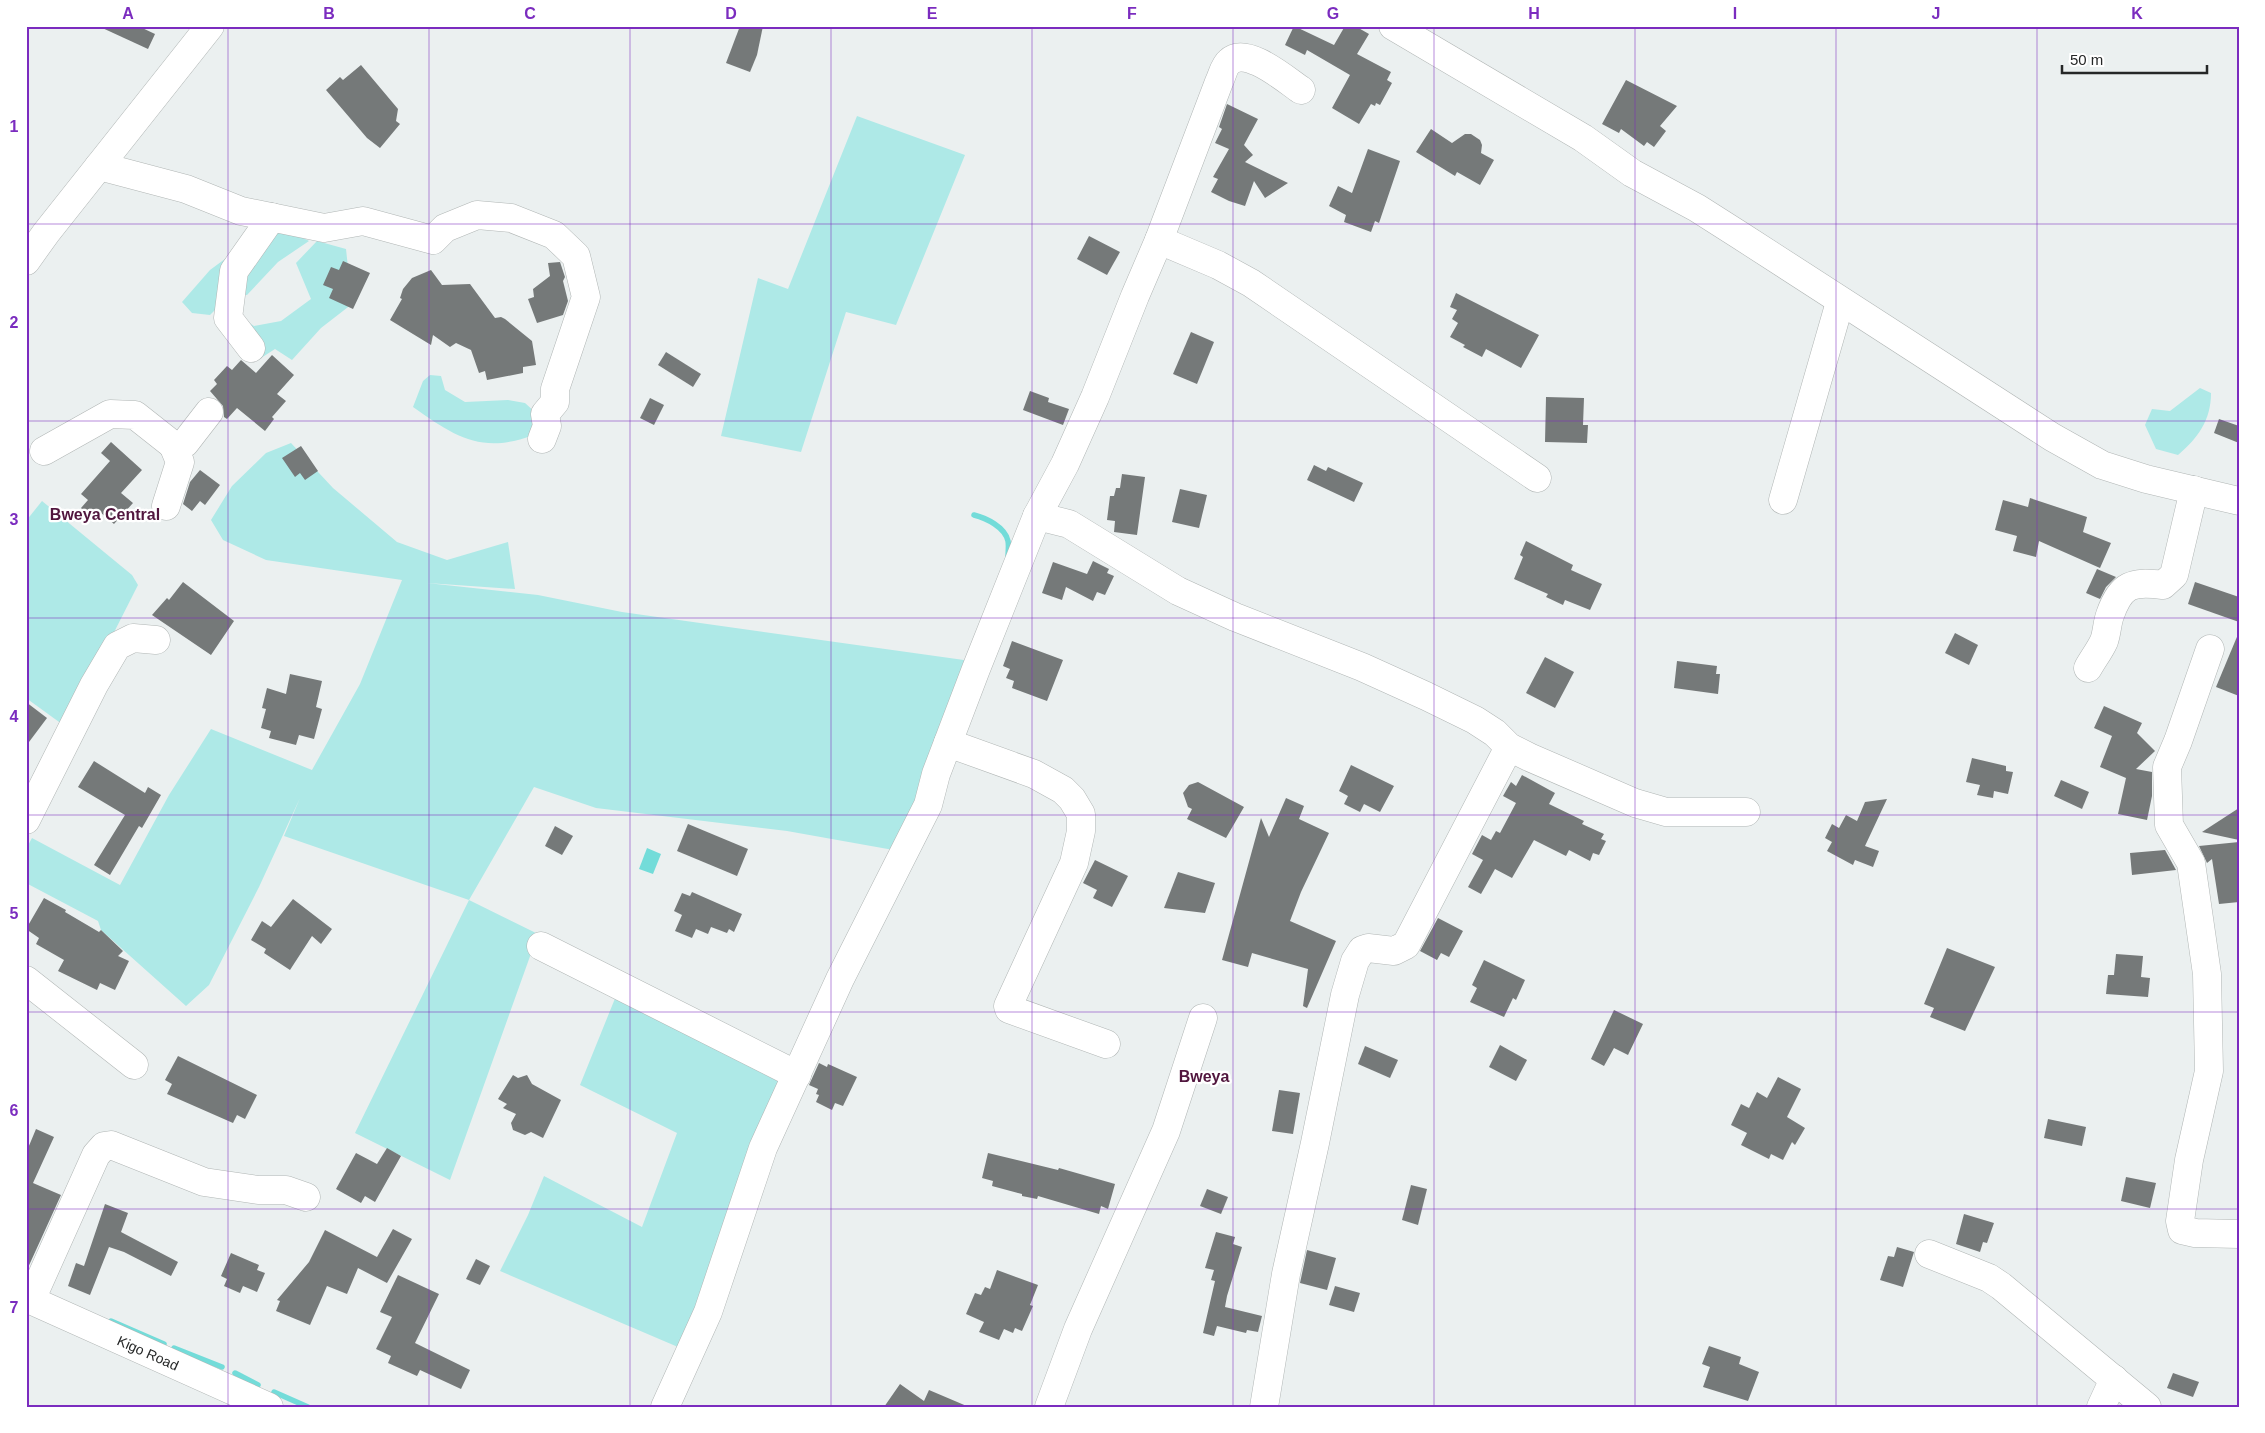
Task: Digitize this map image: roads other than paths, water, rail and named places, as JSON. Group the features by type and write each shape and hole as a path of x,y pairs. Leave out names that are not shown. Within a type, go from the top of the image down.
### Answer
{"street":[{"path":"26,261 210,26"},
{"path":"1393,26 1583,138 1632,173 1697,208 2052,437 2102,464 2146,479 2239,501"},
{"path":"665,1407 708,1312 763,1148 847,966 928,805 948,743 1037,516 1065,464 1095,397 1159,240 1218,82 1228,63 1234,58 1249,57 1301,90"},
{"path":"99,166 186,188 241,211 324,228 363,221 433,240 445,228 477,215 511,218 554,235 576,256 586,296 555,389 555,402 545,414 547,426 542,440"},
{"path":"251,348 228,318 234,271 272,217"},
{"path":"1159,240 1218,264 1251,283 1537,478"},
{"path":"1782,500 1840,302"},
{"path":"173,445 185,443 209,412"},
{"path":"44,451 110,414 135,415 173,445 180,462 166,506"},
{"path":"2088,668 2104,641 2110,614 2122,590 2127,586 2137,584 2163,584 2174,575 2194,490"},
{"path":"1037,516 1069,524 1178,591 1215,608 1362,667 1442,704 1485,727 1509,747 1583,781 1657,811 1677,813 1746,812"},
{"path":"27,817 94,685 117,646 132,638 156,640"},
{"path":"2210,649 2167,767 2169,825 2191,863 2207,974 2208,1071 2189,1160 2180,1221 2182,1230 2195,1234 2239,1234"},
{"path":"948,743 1034,774 1063,790 1072,799 1081,814 1082,831 1074,863 1008,1006 1009,1009 1030,1018 1106,1044"},
{"path":"1264,1407 1287,1266 1315,1143 1345,995 1355,961 1362,950 1368,948 1394,951 1406,945 1509,747"},
{"path":"541,946 797,1075"},
{"path":"26,980 134,1065"},
{"path":"1048,1407 1078,1329 1166,1131 1203,1018"},
{"path":"28,1299 96,1156 104,1146 112,1145 204,1182 258,1190 286,1190 306,1197"},
{"path":"1928,1254 1989,1278 2001,1286 2148,1407"},
{"name":"Kigo Road","path":"28,1299 269,1407"},
{"path":"2100,1407 2114,1379"}],"waterway":[{"path":"974,515 984,518 1003,531 1008,541 1008,557"},
{"path":"111,1321 164,1344"},
{"path":"174,1348 222,1367"},
{"path":"235,1373 258,1385"},
{"path":"274,1392 308,1407"}],"district":[{"name":"Bweya Central","path":"105,514"},
{"name":"Bweya","path":"1204,1076"}]}
